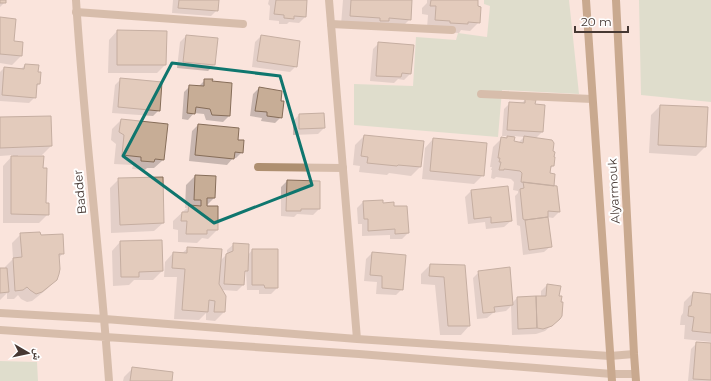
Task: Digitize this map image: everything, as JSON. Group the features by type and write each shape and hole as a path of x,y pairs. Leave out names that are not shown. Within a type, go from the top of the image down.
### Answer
{"street":[{"name":"Badder","path":"76,0 81,80 105,319 109,381"},
{"path":"329,0 357,339"},
{"path":"586,0 612,378"},
{"name":"Alyarmouk","path":"616,0 636,377"},
{"path":"76,12 243,24"},
{"path":"331,24 452,30"},
{"path":"481,94 592,99"},
{"path":"258,167 343,168"},
{"path":"0,313 105,319 357,339 610,356 634,354"},
{"path":"0,330 359,354 612,378 636,377"}],"highlighted area":[{"path":"172,63 280,76 312,185 214,223 123,156"}],"green space":[{"path":"484,0 569,0 579,94 502,90 498,137 354,125 354,84 413,86 416,37 456,40 458,33 487,37 490,6 484,4"},
{"path":"639,0 711,0 711,102 641,95"},
{"path":"0,361 37,362 38,381 0,381"}],"building":[{"path":"0,0 6,0 6,3 0,3"},
{"path":"179,0 219,0 218,11 178,8"},
{"path":"276,0 307,0 306,17 294,16 294,19 284,18 284,15 274,14"},
{"path":"351,0 412,0 411,20 389,18 389,21 380,21 380,18 350,16"},
{"path":"431,0 478,0 478,6 481,7 480,23 450,23 450,21 435,20 436,6 430,6"},
{"path":"0,17 16,19 14,41 23,42 22,56 0,54"},
{"path":"117,30 167,31 166,65 117,65"},
{"path":"186,35 218,38 215,65 183,62"},
{"path":"261,35 300,41 297,67 257,61"},
{"path":"378,42 414,45 411,74 402,73 401,77 376,76"},
{"path":"25,64 39,65 38,72 41,72 40,84 37,84 36,98 2,95 4,67 24,69"},
{"path":"120,78 162,82 160,111 118,107"},
{"path":"204,79 213,79 212,81 232,83 230,116 212,115 210,109 196,107 195,114 187,113 189,85 204,86"},
{"path":"259,87 282,91 281,101 284,101 282,118 267,116 267,112 255,111"},
{"path":"525,99 536,100 535,104 545,105 543,132 507,130 509,102 525,103"},
{"path":"660,105 708,107 706,147 658,145"},
{"path":"324,113 325,128 299,129 299,114"},
{"path":"51,116 52,146 0,148 0,117"},
{"path":"121,119 168,124 164,160 155,159 154,162 141,161 141,157 122,155 124,135 119,132"},
{"path":"198,124 239,128 238,140 244,140 243,153 235,152 234,159 195,155"},
{"path":"364,135 424,141 421,167 367,163 368,157 361,156"},
{"path":"507,136 515,137 514,141 523,143 524,136 552,140 554,143 553,151 555,152 555,157 554,166 551,166 550,173 555,174 554,186 521,182 522,173 520,171 504,169 499,170 501,162 499,162 500,158 498,158 501,137 507,138"},
{"path":"433,138 487,143 484,176 430,171"},
{"path":"11,156 44,156 43,168 47,168 46,203 49,203 49,215 11,214"},
{"path":"195,175 216,176 215,198 207,198 207,206 218,206 218,230 207,230 207,234 186,234 187,221 181,221 182,212 188,212 189,205 201,206 201,200 194,200"},
{"path":"163,177 164,223 120,225 118,178"},
{"path":"287,180 320,181 320,209 286,211"},
{"path":"523,182 557,186 560,212 548,211 548,217 523,219 520,189 524,188"},
{"path":"508,186 512,221 491,223 491,217 474,219 471,190"},
{"path":"383,200 383,203 394,202 394,206 407,206 409,233 395,234 395,229 368,231 368,219 364,219 363,201"},
{"path":"548,217 552,247 529,250 525,220"},
{"path":"40,232 41,235 63,234 64,254 59,254 60,269 57,280 42,292 36,294 27,287 23,290 15,291 13,258 22,257 20,233"},
{"path":"162,240 163,271 139,272 139,277 121,277 120,241"},
{"path":"233,243 249,244 248,271 245,271 244,285 224,284 226,254 233,251"},
{"path":"187,247 222,249 219,284 226,296 225,312 214,312 215,301 209,300 208,312 182,310 185,269 172,268 173,252 187,253"},
{"path":"252,249 278,249 278,288 265,288 264,285 252,285"},
{"path":"372,252 406,255 403,290 382,288 382,276 370,275"},
{"path":"430,264 465,265 470,326 448,326 444,277 429,276"},
{"path":"510,267 513,305 494,307 495,312 483,313 478,271"},
{"path":"0,268 7,268 9,292 0,293"},
{"path":"547,284 561,286 559,296 562,296 561,302 563,302 562,316 552,326 543,329 537,328 536,296 546,296"},
{"path":"693,292 711,294 711,333 692,331 694,317 688,316"},
{"path":"536,296 537,328 518,329 517,297"},
{"path":"696,342 711,343 711,380 693,379"},
{"path":"132,367 173,372 172,381 130,381"}]}
